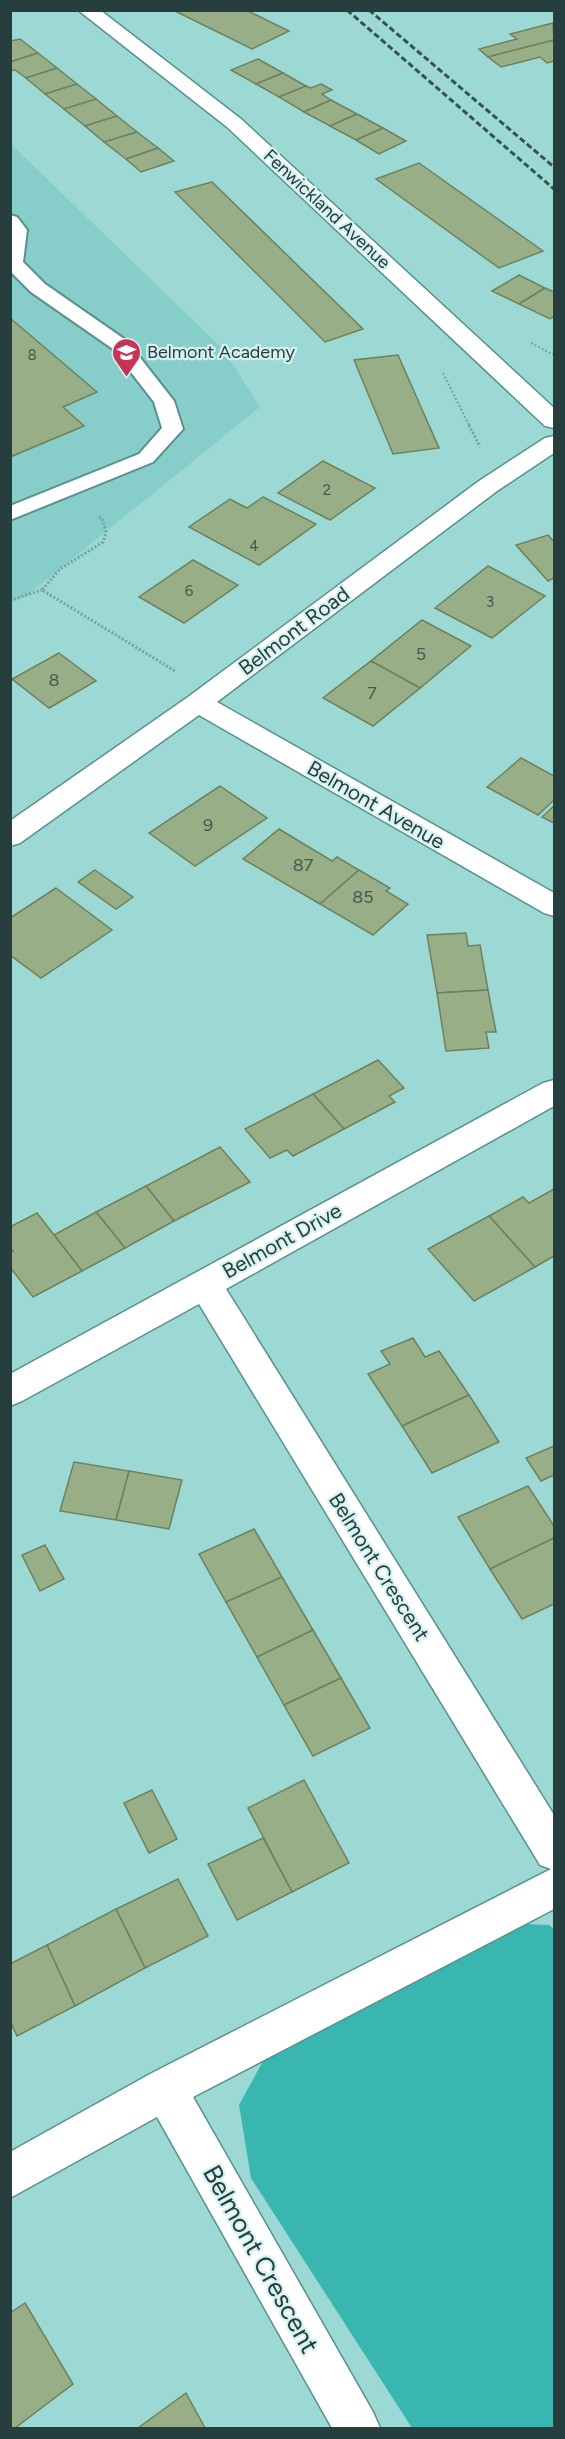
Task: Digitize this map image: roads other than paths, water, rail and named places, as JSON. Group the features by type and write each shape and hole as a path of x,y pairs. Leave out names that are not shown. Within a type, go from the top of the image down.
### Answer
{"street":[{"name":"Fenwickland Avenue","path":"87,10 234,123 555,421"},
{"name":"Belmont Road","path":"10,836 22,823 204,698 488,486 555,443"},
{"name":"Belmont Avenue","path":"204,698 555,906"},
{"name":"Belmont Drive","path":"10,1391 555,1092"},
{"name":"Belmont Crescent","path":"204,1284 555,1851"},
{"path":"10,2176 165,2089 555,1888"},
{"name":"Belmont Crescent","path":"165,2089 357,2428"}],"lane":[{"path":"10,221 18,230 12,263 38,288 120,345 165,401 173,429 146,458 10,514"}],"railway":[{"path":"347,10 554,189"},
{"path":"369,10 554,167"}],"place":[{"name":"Belmont Academy","path":"126,378"}]}
